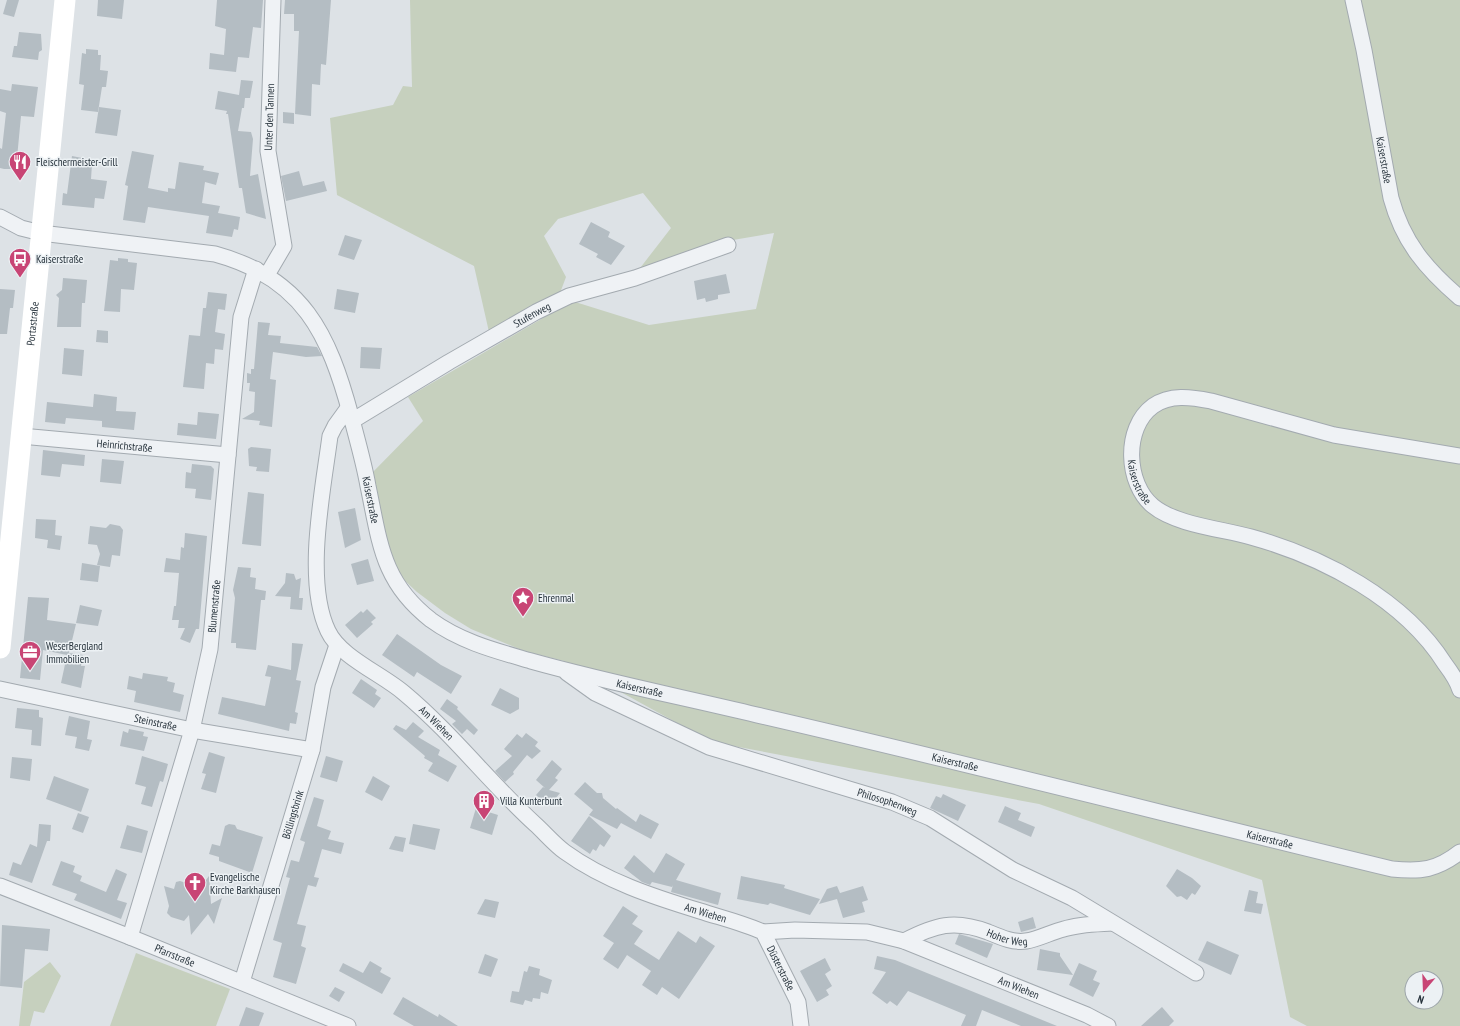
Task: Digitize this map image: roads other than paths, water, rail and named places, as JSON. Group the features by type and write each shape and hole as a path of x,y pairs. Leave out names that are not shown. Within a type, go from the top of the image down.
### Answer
{"main road":[{"name":"Portastraße","path":"0,648 41,233 66,0"}],"street":[{"name":"Unter den Tannen","path":"262,272 284,246 268,152 273,0"},
{"name":"Kaiserstraße","path":"1353,0 1364,50 1391,198 1397,221 1423,263 1460,298"},
{"name":"Kaiserstraße","path":"0,217 21,228 41,233 200,251 232,259 262,272 292,295 314,320 334,361 366,474 382,552 399,589 413,605 435,623 460,638 491,650 562,669 821,730 1392,870 1415,872 1428,869 1460,852"},
{"name":"Stufenweg","path":"350,414 449,362 536,312 569,296 635,278 728,245"},
{"name":"Blumenstraße","path":"130,937 192,730 210,649 240,317 262,272"},
{"name":"Kaiserstraße","path":"1460,456 1334,435 1211,401 1191,397 1172,398 1158,402 1148,410 1135,434 1133,448 1133,469 1137,483 1143,495 1154,507 1183,520 1251,537 1294,551 1335,569 1373,593 1409,622 1441,657 1460,690"},
{"name":"Am Wiehen","path":"350,414 335,426 330,436 318,519 317,578 322,611 328,630 337,645 404,693 460,746 512,803 565,852 622,884 701,912 743,923"},
{"name":"Heinrichstraße","path":"22,436 228,455"},
{"name":"Böllingsbrink","path":"242,982 312,750 323,687 337,645"},
{"name":"Philosophenweg","path":"562,669 595,693 709,747 892,802 930,818 1013,870 1072,898 1196,973"},
{"name":"Steinstraße","path":"0,689 192,730 312,750"},
{"name":"Pfarrstraße","path":"0,886 242,982 348,1026"},
{"name":"Düsterstraße","path":"743,923 763,932 798,1002 801,1026"},
{"name":"Hoher Weg","path":"904,942 922,932 954,924 976,928 1007,940 1025,941 1042,937 1064,928 1087,924 1112,923"},
{"name":"Am Wiehen","path":"763,932 795,930 867,932 904,942 1087,1015 1108,1026"}],"place":[{"name":"Fleischermeister-Grill","path":"20,182"},
{"name":"Kaiserstraße","path":"20,278"},
{"name":"Ehrenmal","path":"523,618"},
{"name":"WeserBergland Immobilien","path":"30,672"},
{"name":"Villa Kunterbunt","path":"484,820"},
{"name":"Evangelische Kirche Barkhausen","path":"195,902"}]}
